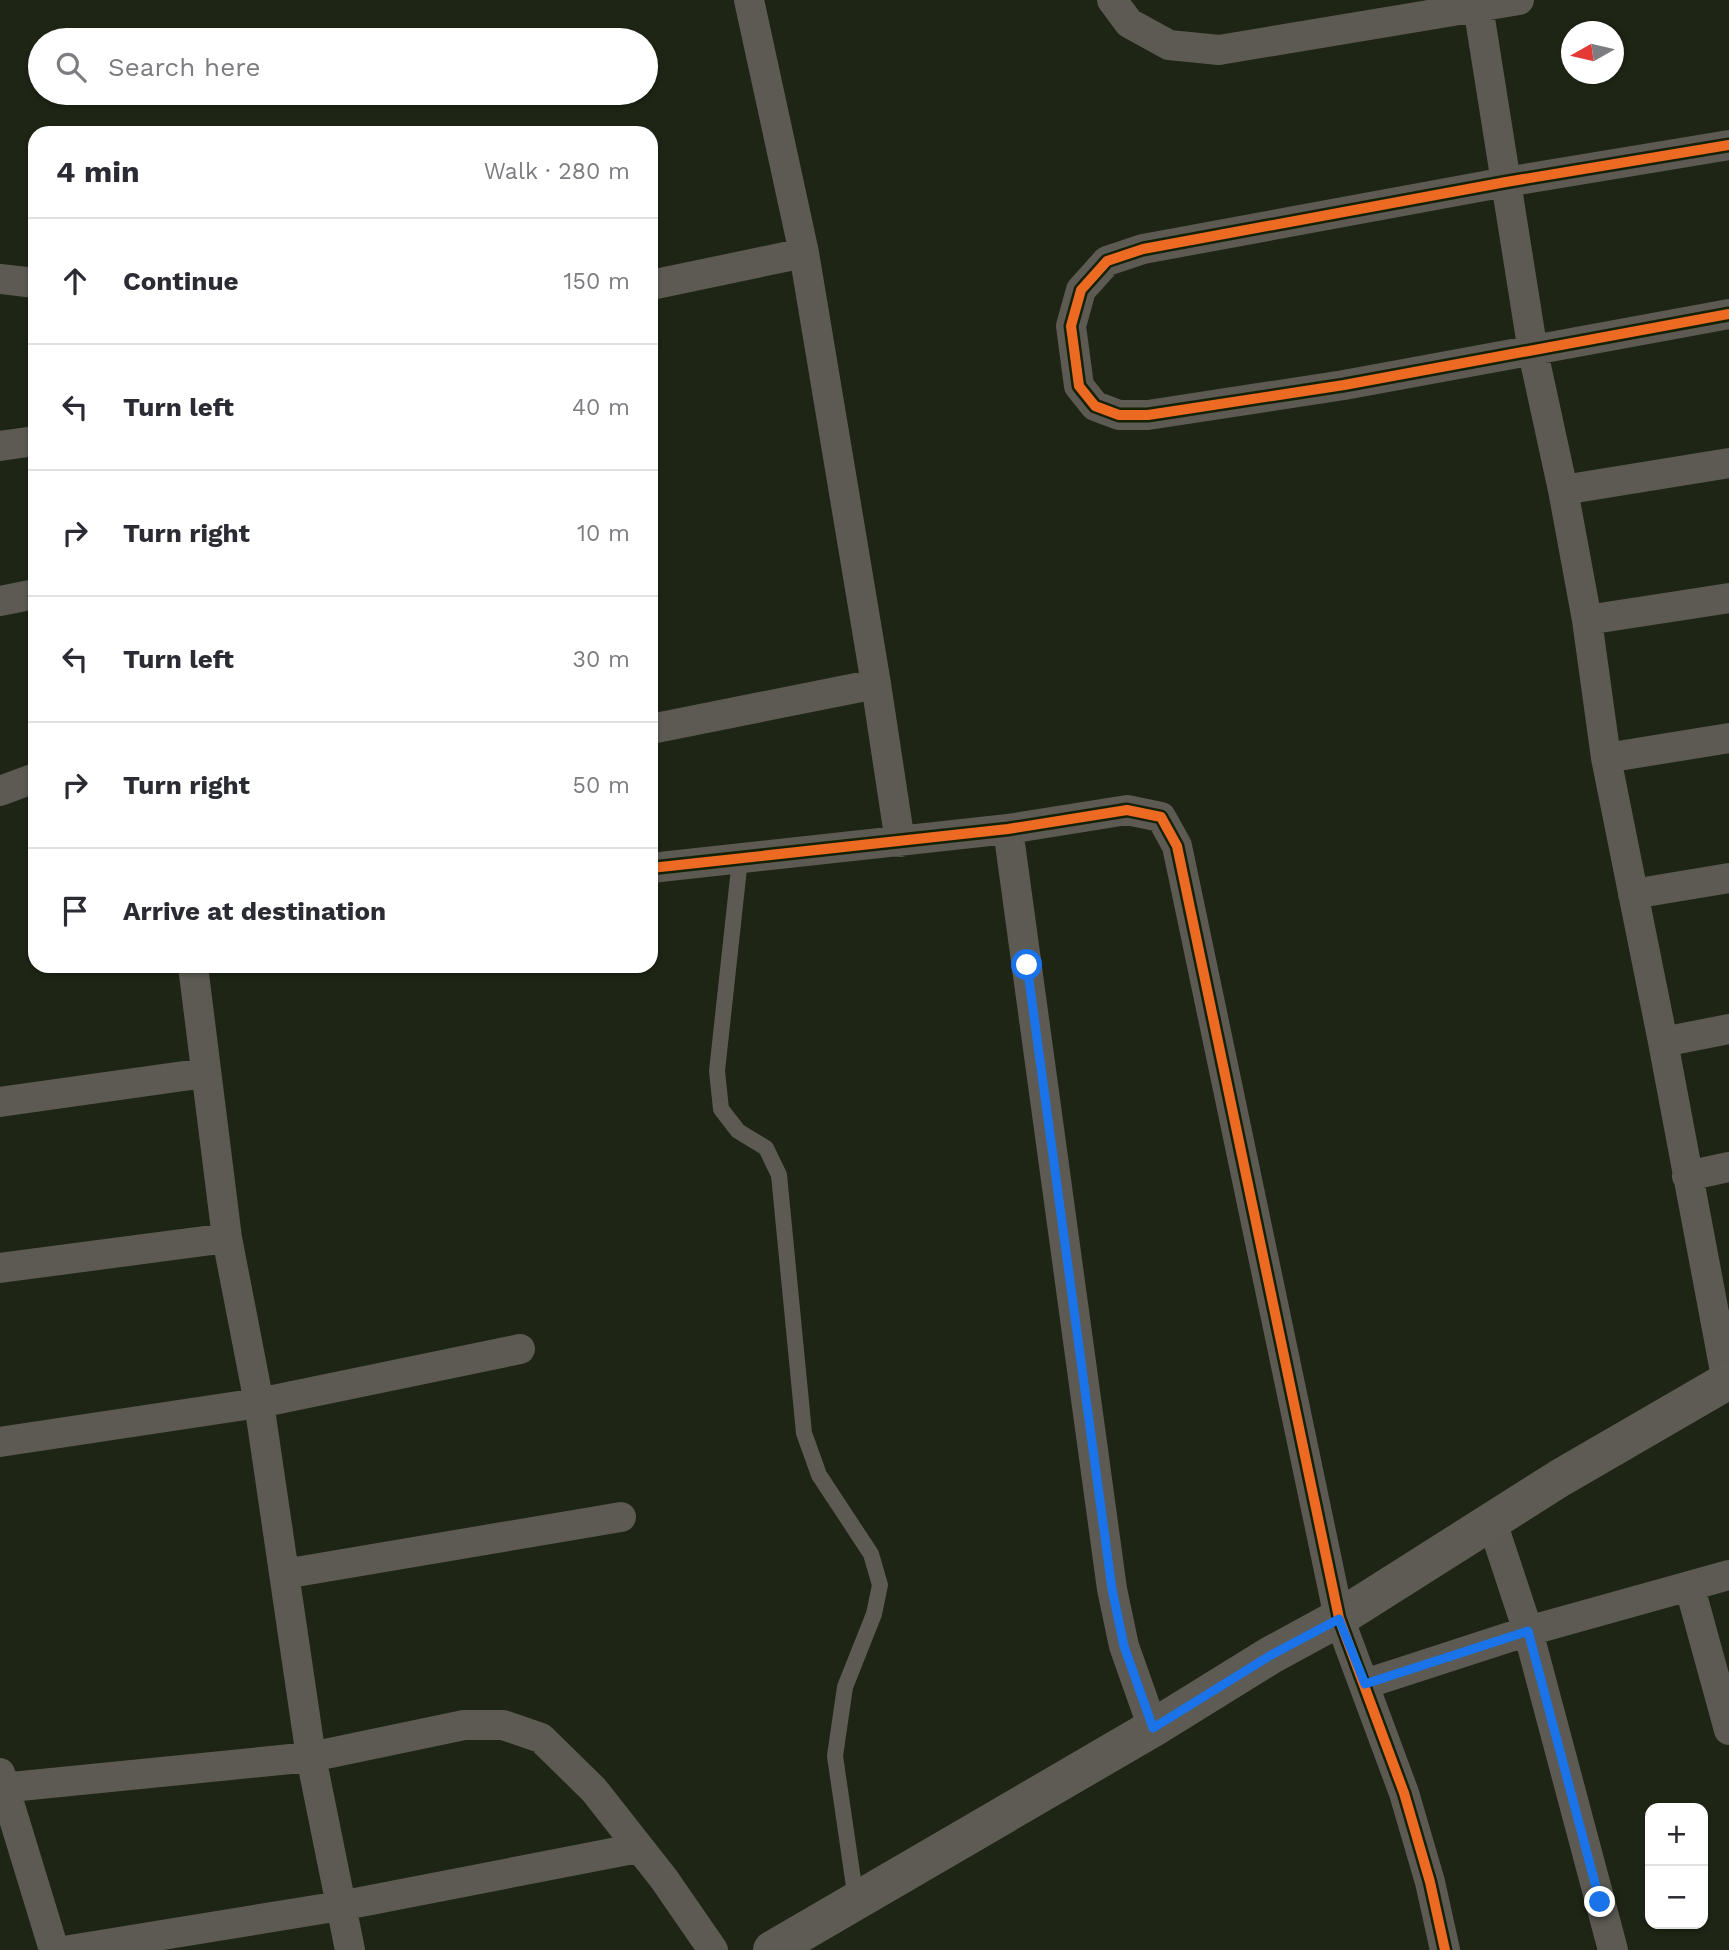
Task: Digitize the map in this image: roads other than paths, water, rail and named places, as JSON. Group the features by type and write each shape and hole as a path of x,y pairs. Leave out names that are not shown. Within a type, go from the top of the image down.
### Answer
{"main road":[{"path":"772,1950 1153,1728 1271,1655 1339,1619 1560,1478 1728,1381"}],"street":[{"path":"749,0 804,253 900,842"},
{"path":"1112,0 1129,23 1168,45 1219,50 1478,3 1519,0"},
{"path":"1478,3 1533,352 1563,490 1587,620 1606,758 1728,1381"},
{"path":"1729,145 1506,182 1143,248 1107,261 1081,290 1071,326 1079,386 1095,407 1119,415 1148,415 1344,385 1729,314"},
{"path":"658,284 804,253"},
{"path":"0,279 28,282"},
{"path":"0,446 28,442"},
{"path":"1563,490 1729,463"},
{"path":"0,601 28,595"},
{"path":"1587,620 1729,598"},
{"path":"658,728 876,684"},
{"path":"1606,758 1729,738"},
{"path":"0,791 28,781"},
{"path":"658,867 1008,829 1127,810 1161,817 1177,846 1339,1619 1404,1793 1430,1882 1445,1950"},
{"path":"1008,829 1112,1589 1124,1646 1153,1728"},
{"path":"1633,894 1729,878"},
{"path":"195,973 227,1238 259,1403 311,1757 350,1950"},
{"path":"1663,1042 1729,1029"},
{"path":"0,1102 205,1073"},
{"path":"1687,1176 1729,1167"},
{"path":"0,1268 227,1238"},
{"path":"0,1442 259,1403 520,1349"},
{"path":"284,1574 621,1517"},
{"path":"1492,1522 1528,1631 1613,1950"},
{"path":"1365,1684 1528,1631 1729,1575"},
{"path":"1690,1588 1729,1730"},
{"path":"54,1950 1,1783 311,1757 464,1725 503,1725 541,1738 594,1790 664,1878 713,1950"},
{"path":"70,1950 340,1906 638,1847"}],"lane":[{"path":"740,859 717,1072 721,1108 738,1132 766,1148 779,1175 804,1433 819,1475 871,1555 880,1585 874,1614 845,1687 835,1756 856,1900"}]}
